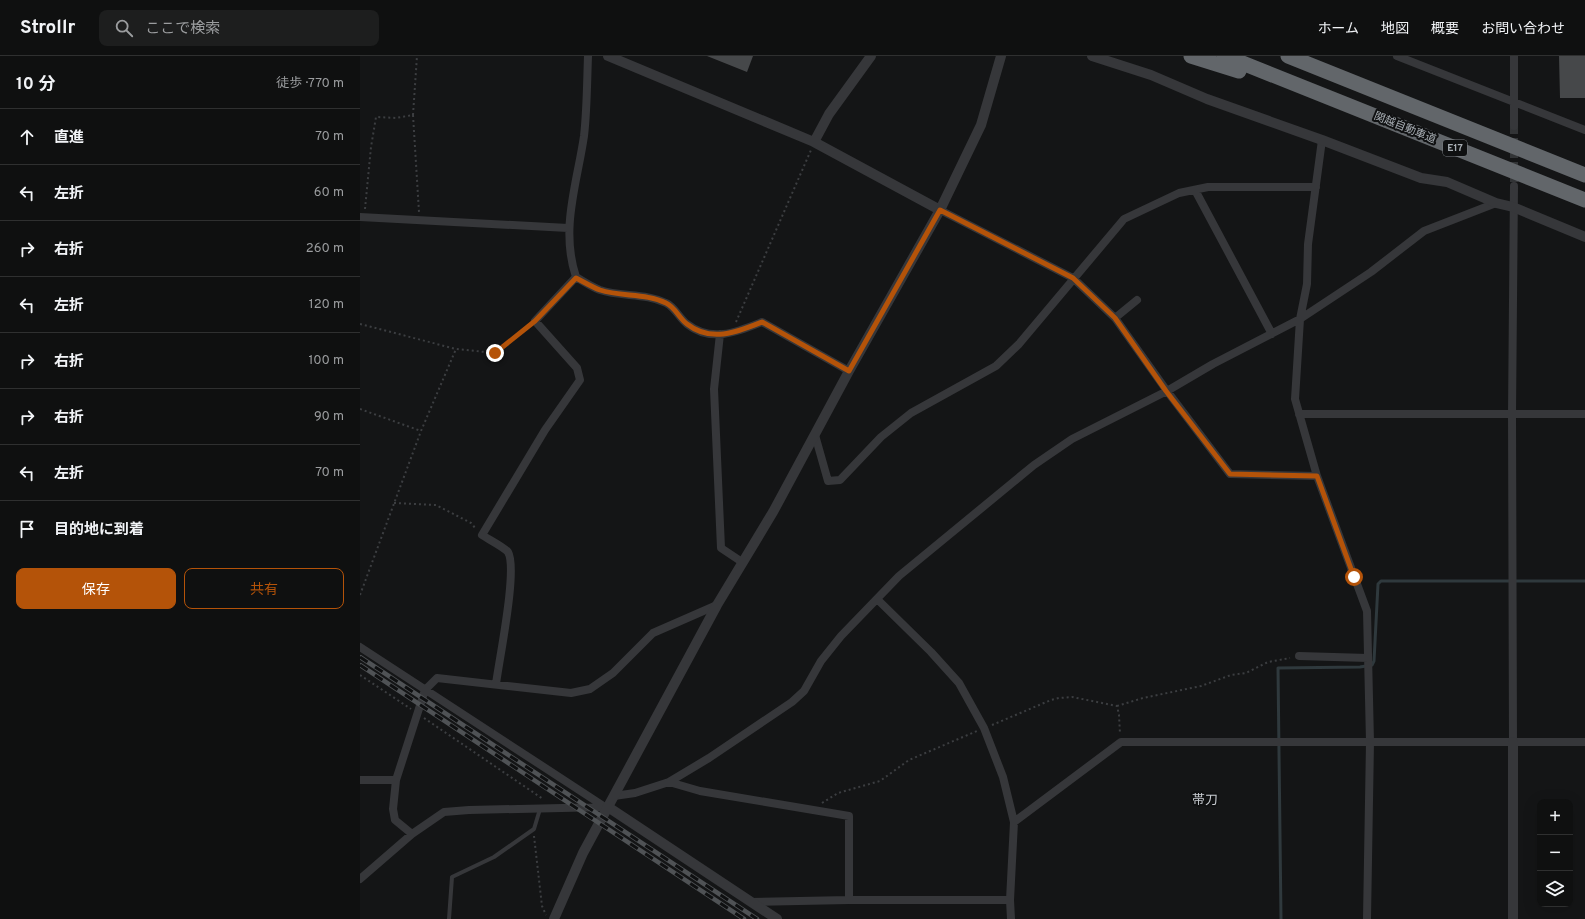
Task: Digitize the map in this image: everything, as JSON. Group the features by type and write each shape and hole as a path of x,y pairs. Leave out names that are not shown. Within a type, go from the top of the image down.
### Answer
{"highway":[{"path":"1191,56 1326,96"},
{"name":"関越自動車道","path":"1225,56 1585,200"},
{"name":"E17","path":"1288,56 1585,175"},
{"path":"1304,56 1385,95"}],"street":[{"path":"588,56 584,135 572,196 568,228 569,254 576,278 601,290 651,298 666,302 676,310 687,324 704,334 734,333 762,322 849,371"},
{"path":"608,56 814,142 940,210 1073,278 1115,318 1166,391 1230,474 1317,476"},
{"path":"814,142 829,114 871,56"},
{"path":"554,919 583,853 606,807 614,796 717,605 773,512 849,371 940,210 981,125 1001,56"},
{"path":"1092,56 1151,75 1207,99 1322,140 1421,178 1447,182 1496,203 1514,207 1585,237"},
{"path":"1397,56 1585,130"},
{"path":"1514,56 1514,126"},
{"path":"1322,140 1308,244 1307,284 1300,320 1295,399 1317,476 1367,611 1370,742 1367,919"},
{"path":"1513,919 1512,414 1514,186"},
{"path":"815,435 828,481 840,480 881,437 910,413 996,366 1019,344 1124,219 1179,194 1208,187 1316,187"},
{"path":"1195,190 1272,334"},
{"path":"614,796 635,792 670,782 709,758 792,702 804,691 821,661 841,636 899,576 1034,465 1072,439 1166,391 1213,364 1300,320 1371,272 1424,231 1496,203"},
{"path":"362,218 568,228"},
{"path":"496,684 511,582 510,560 507,551 482,535 545,430 580,380 577,368 535,321 576,278"},
{"path":"1115,318 1137,300"},
{"path":"720,334 714,389 721,548 742,562"},
{"path":"1299,414 1585,414"},
{"path":"877,599 931,652 959,683 984,728 1003,777 1014,822 1010,900 1011,919"},
{"path":"412,834 395,820 393,809 396,780 425,690 437,678 571,693 590,689 613,673 653,633 717,605"},
{"path":"360,647 777,919"},
{"path":"1299,656 1368,658"},
{"path":"1014,822 1121,742 1585,742"},
{"path":"360,780 396,780"},
{"path":"670,782 700,791 849,816 849,900"},
{"path":"360,879 391,854 412,834 444,812 606,807"},
{"path":"751,902 849,900 1010,900"}],"lane":[{"path":"449,919 452,877 494,857 534,829 540,808"}],"path":[{"path":"417,56 413,115 419,221"},
{"path":"362,218 376,117 396,118 413,115"},
{"path":"734,333 736,321 814,142"},
{"path":"360,324 456,349 495,353 535,321"},
{"path":"360,595 421,431 456,349"},
{"path":"360,409 421,431"},
{"path":"394,503 436,505 471,523 482,535"},
{"path":"811,810 838,793 880,781 909,760 1051,700 1072,697 1117,706 1143,698 1202,686 1231,675 1246,673 1268,662 1299,656"},
{"path":"360,675 557,808"},
{"path":"1117,706 1121,742"},
{"path":"534,829 542,906 548,919"}],"building":[{"path":"707,56 753,56 747,72"},
{"path":"1559,56 1585,56 1585,98 1560,98"}],"waterway":[{"path":"1281,919 1278,668 1360,667 1372,665 1374,661 1378,584 1381,581 1585,581"}],"tunnel":[{"path":"1514,126 1514,186"}],"railway":[{"path":"360,657 757,919"},
{"path":"360,665 744,919"}],"district":[{"name":"帯刀","path":"1205,801"}],"route":[{"path":"495,353 535,321 576,278 601,290 651,298 666,302 676,310 687,324 704,334 734,333 762,322 849,371 940,210 1073,278 1115,318 1166,391 1230,474 1317,476 1354,577"}]}
